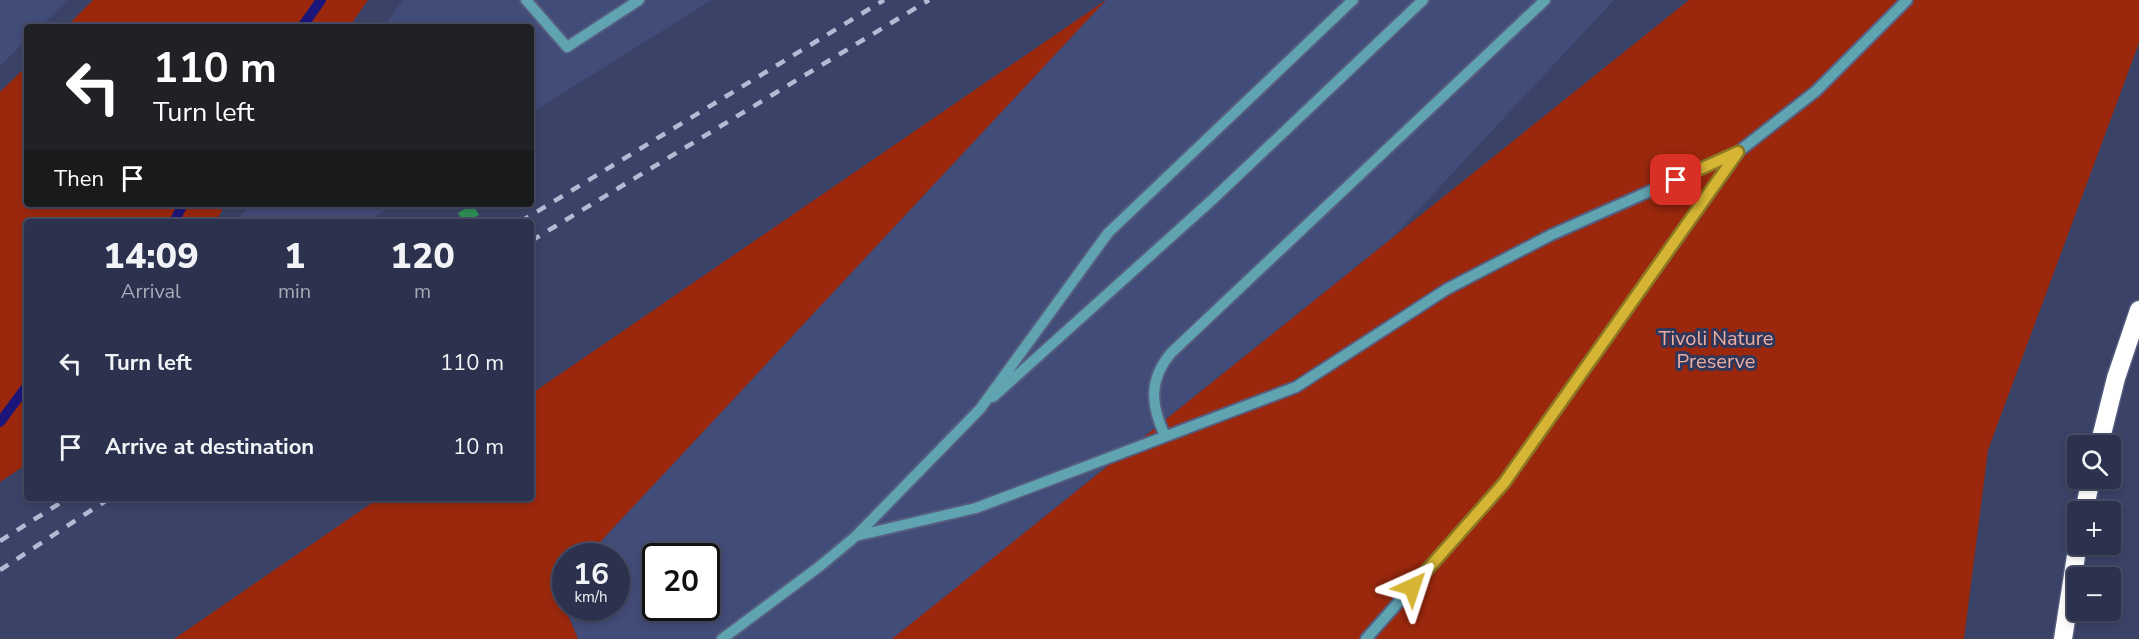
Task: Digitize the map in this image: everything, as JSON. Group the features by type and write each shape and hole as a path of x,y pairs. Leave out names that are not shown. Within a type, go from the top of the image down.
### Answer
{"highway":[{"path":"2101,435 2116,378 2139,310"},
{"path":"2063,639 2076,555"}],"lane":[{"path":"526,0 567,47 639,0"},
{"path":"980,409 1053,305 1108,233 1353,0"},
{"path":"722,639 820,566 856,536 980,409 1212,200 1423,0"},
{"path":"1166,436 1155,411 1153,390 1159,370 1171,353 1545,0"},
{"path":"856,536 976,508 1296,387 1447,289 1551,235 1738,152 1816,91 1907,0"},
{"path":"1366,639 1504,483 1738,152"}],"shaded area":[{"path":"0,0 67,0 43,24 24,24 24,42 0,66"},
{"path":"403,0 712,0 534,111 534,24 386,24"},
{"path":"1106,0 1614,0 1393,237 892,639 578,639 571,621 630,621 630,543 599,543"},
{"path":"248,207 389,207 372,219 239,219"}],"green space":[{"path":"93,0 368,0 351,24 69,24"},
{"path":"1106,0 599,543 552,543 552,621 570,621 578,639 174,639 375,501 534,501 534,392"},
{"name":"Tivoli Nature Preserve","path":"1689,0 2139,0 2139,43 1988,450 1964,639 892,639"},
{"path":"24,69 24,207 224,207 218,219 24,219 24,466 0,482 0,92"}],"building":[{"path":"468,207 475,207 479,215 470,219 461,219 458,213"}],"waterway":[{"path":"304,24 321,0"},
{"path":"176,219 182,207"},
{"path":"0,422 24,390"}],"railway":[{"path":"525,219 884,0"},
{"path":"534,239 929,0"},
{"path":"0,541 63,501"},
{"path":"0,570 105,501"}],"route":[{"path":"1412,587 1504,483 1738,152 1676,180"}]}
